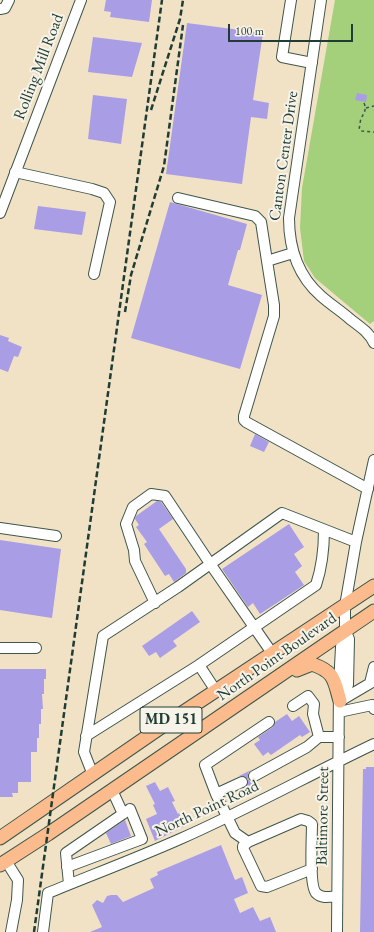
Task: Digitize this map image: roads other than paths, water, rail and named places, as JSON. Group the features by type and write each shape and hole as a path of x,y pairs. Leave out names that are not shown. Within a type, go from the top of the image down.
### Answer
{"main road":[{"name":"North Point Boulevard","path":"0,838 216,690 374,586"},
{"name":"North Point Boulevard","path":"3,863 374,611"},
{"path":"263,687 312,664 326,669 331,674 340,707"}],"street":[{"path":"0,9 5,8 9,0"},
{"name":"Rolling Mill Road","path":"0,213 81,0"},
{"path":"291,0 282,57 312,63"},
{"name":"Canton Center Drive","path":"321,0 289,218 290,240 293,253 303,274 311,286 322,297 371,330"},
{"path":"16,172 104,193 110,202 94,274"},
{"path":"178,198 255,216 261,222 274,305 274,316 244,420 368,488"},
{"path":"267,261 293,253"},
{"path":"371,330 374,343"},
{"name":"Baltimore Street","path":"336,932 340,707 339,685 341,647 345,630 345,606 356,542 374,463"},
{"path":"155,603 135,561 134,550 126,524 133,507 151,494 165,496 272,653"},
{"path":"93,775 84,752 104,636 211,565 282,513 356,542"},
{"path":"0,528 56,536"},
{"path":"86,736 199,666 316,585 321,570 324,547 324,530"},
{"path":"0,648 36,648"},
{"path":"199,666 216,690"},
{"path":"340,707 372,682 374,667"},
{"path":"293,706 308,696 314,704 314,714 319,737"},
{"path":"340,707 372,705 374,709"},
{"path":"248,842 235,834 216,794 205,765 269,722"},
{"path":"254,776 307,747 319,737 339,737"},
{"name":"North Point Road","path":"43,932 48,893 180,839 228,817 374,744"},
{"path":"216,794 242,782"},
{"path":"112,790 123,814"},
{"path":"67,867 142,839 130,809 66,853 67,867 69,884"},
{"path":"312,869 267,887 261,886 243,846 248,842 301,819 308,820 312,824 312,869 312,883 316,892 323,897 337,896"},
{"path":"3,863 18,880 17,900 11,932"}],"railway":[{"path":"34,932 162,0"},
{"path":"151,110 180,19 183,0"},
{"path":"125,312 131,275 164,166 183,25"}]}
